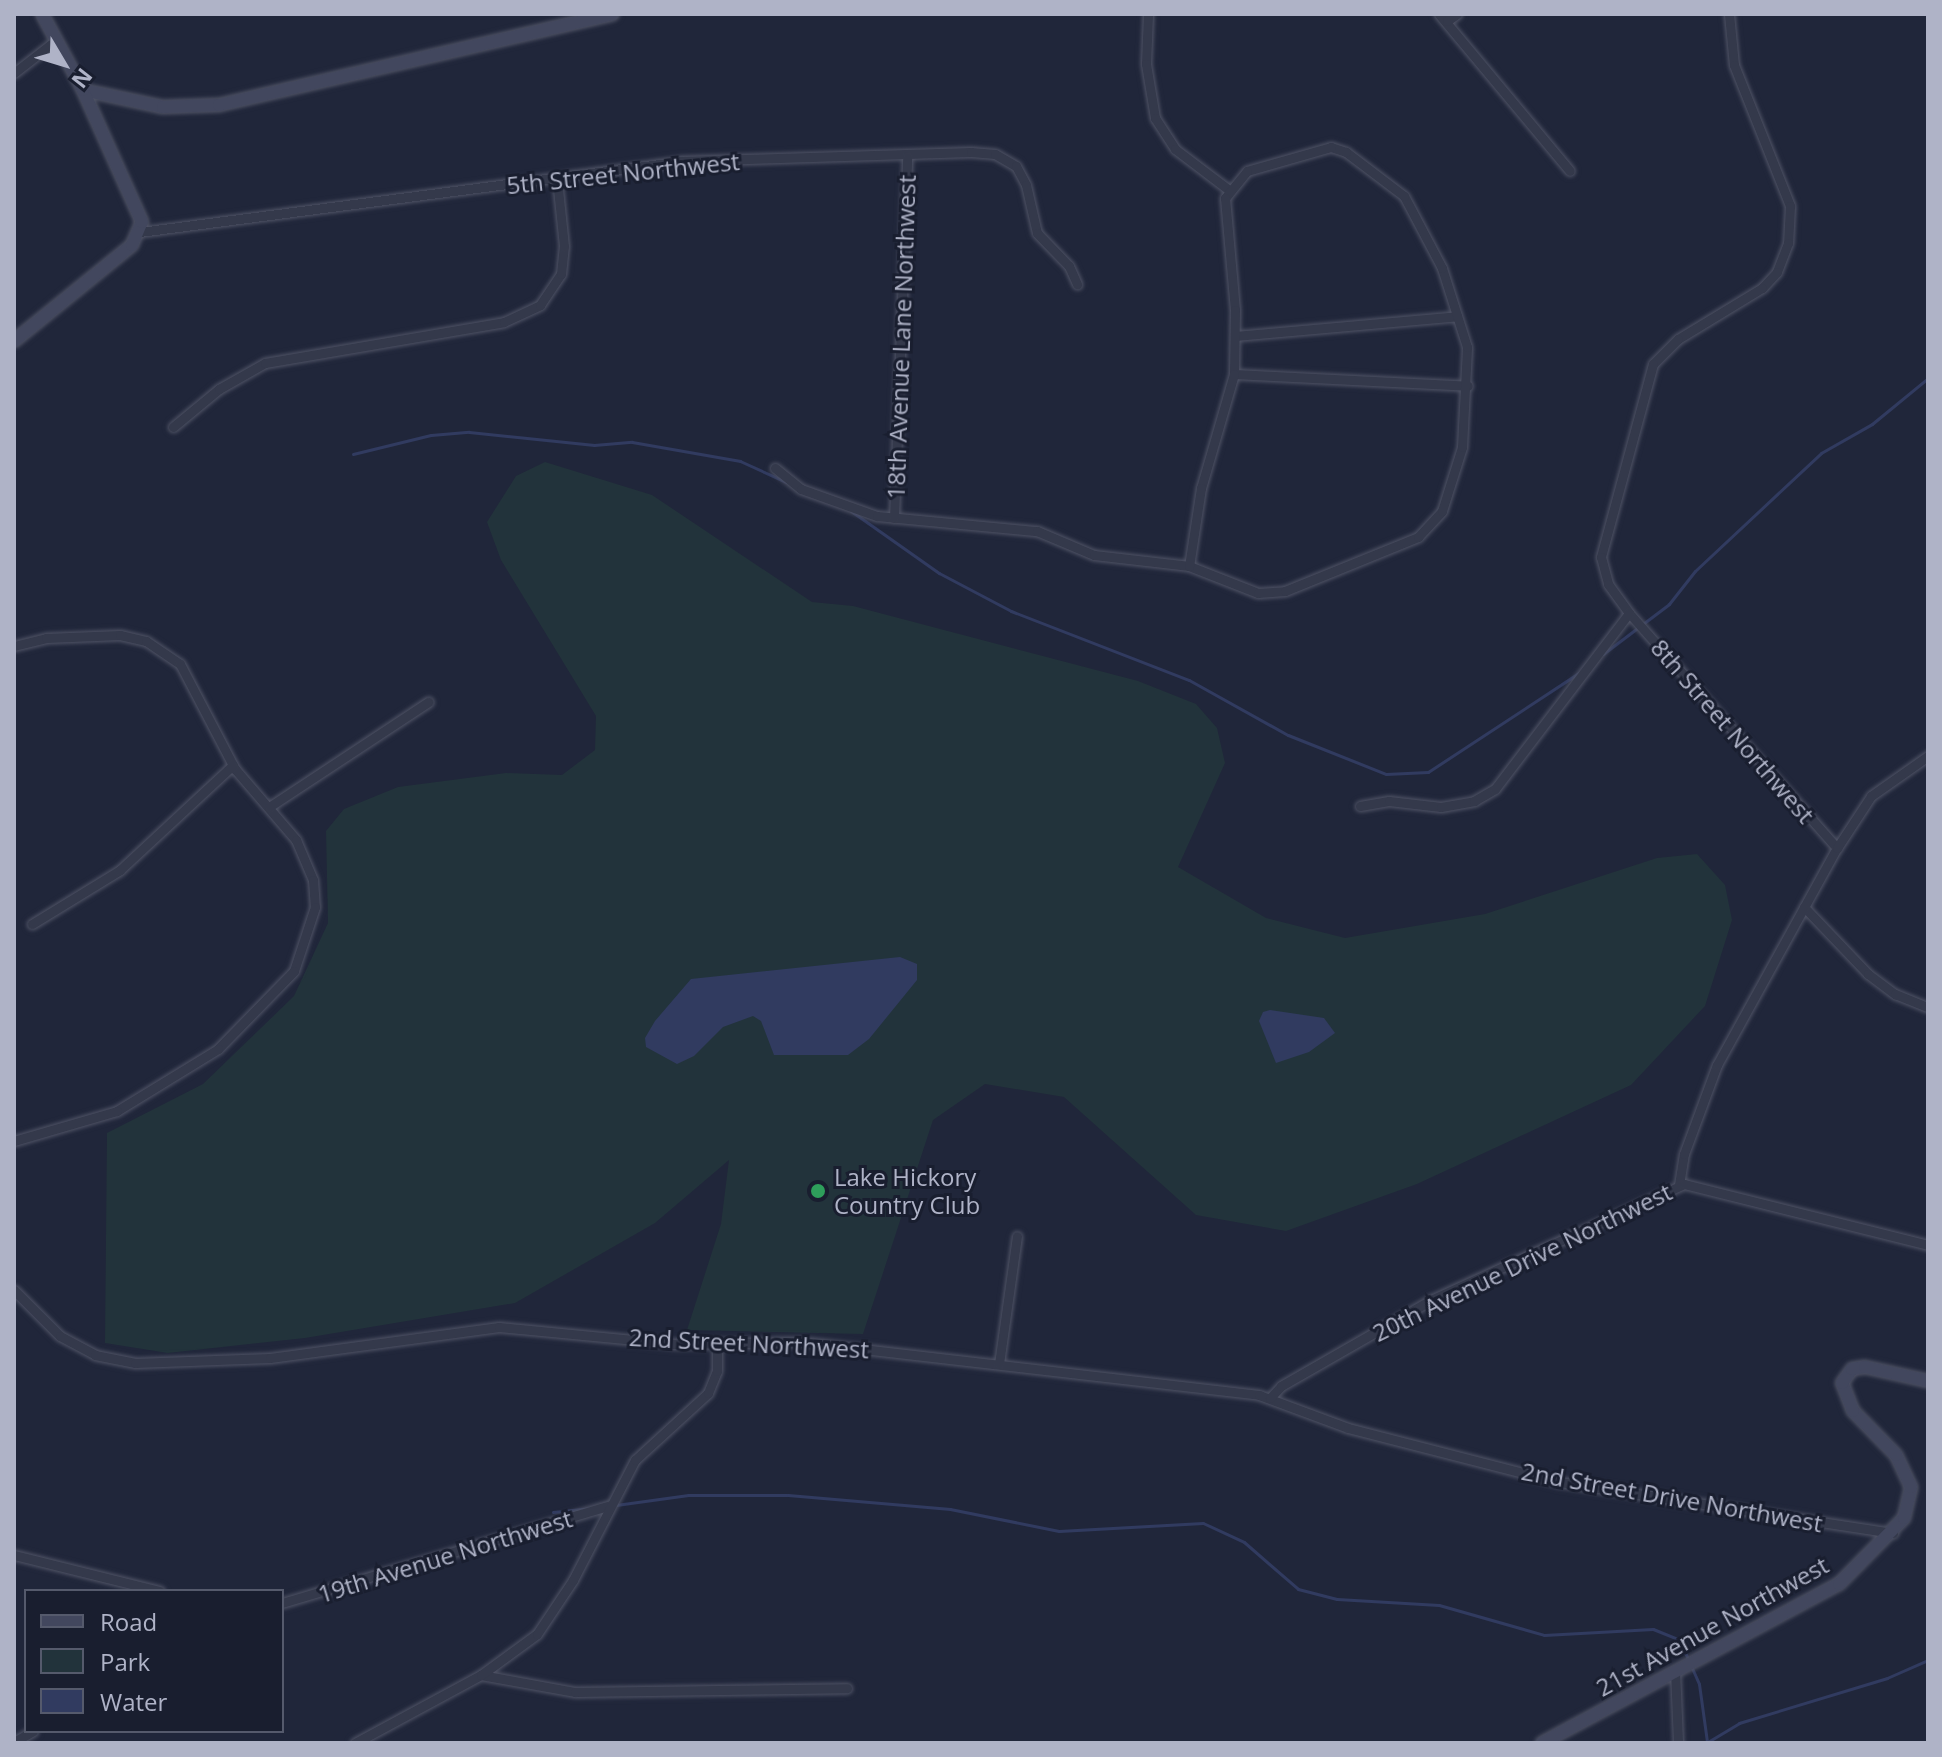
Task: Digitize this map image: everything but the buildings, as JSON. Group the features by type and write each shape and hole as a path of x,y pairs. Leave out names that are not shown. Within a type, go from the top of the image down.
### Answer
{"street":[{"path":"14,341 116,259 140,232 139,211 83,90 42,14"},
{"path":"83,90 163,107 219,105 613,14"},
{"path":"1148,14 1146,64 1155,118 1175,149 1229,190"},
{"path":"1439,14 1570,171"},
{"path":"1447,21 1457,14"},
{"name":"8th Street Northwest","path":"1729,14 1734,65 1790,206 1788,243 1777,272 1762,288 1665,348 1648,374 1601,557 1608,584 1629,613 1837,848"},
{"path":"14,73 55,41"},
{"path":"775,468 801,489 894,518 1009,526 1113,560 1189,566 1244,588 1272,593 1428,531 1442,511 1462,447 1468,356 1442,268 1404,196 1363,161 1331,147 1247,171 1229,190 1226,206 1235,336 1234,374 1201,488 1189,566"},
{"name":"5th Street Northwest","path":"140,232 683,161 971,152 1005,158 1022,175 1037,233 1069,266 1077,284"},
{"name":"18th Avenue Lane Northwest","path":"894,518 907,156"},
{"path":"173,427 219,389 265,363 504,322 540,305 561,274 557,179"},
{"path":"1235,336 1457,316"},
{"path":"1234,374 1468,386"},
{"path":"1360,806 1389,801 1441,807 1474,801 1495,789 1629,613"},
{"path":"14,646 102,635 146,641 190,675 233,765 296,840 313,880 310,930 281,987 218,1049 117,1111 14,1141"},
{"path":"269,807 428,702"},
{"path":"1679,1185 1684,1154 1717,1065 1837,848 1879,789 1928,756"},
{"path":"32,924 120,870 233,765"},
{"path":"1804,907 1868,974 1895,994 1928,1007"},
{"name":"20th Avenue Drive Northwest","path":"1270,1398 1281,1386 1433,1299 1679,1185 1709,1186 1928,1245"},
{"path":"999,1364 1017,1236"},
{"name":"2nd Street Northwest","path":"14,1290 47,1327 80,1348 144,1364 270,1358 499,1327 674,1344 802,1342 1270,1398"},
{"path":"355,1743 481,1675 523,1647 546,1622 608,1506 644,1449 708,1393 717,1371 717,1342"},
{"path":"1893,1533 1908,1510 1910,1478 1896,1455 1853,1411 1842,1383 1852,1369 1865,1367 1928,1381"},
{"name":"2nd Street Drive Northwest","path":"1270,1398 1348,1428 1559,1482 1893,1533"},
{"name":"19th Avenue Northwest","path":"284,1602 608,1506"},
{"name":"21st Avenue Northwest","path":"1542,1743 1839,1584 1893,1533"},
{"path":"14,1555 152,1589"},
{"path":"1675,1670 1678,1743"},
{"path":"481,1675 575,1692 847,1688"}],"green space":[{"name":"Lake Hickory Country Club","path":"545,462 652,495 812,602 853,606 1138,681 1196,704 1217,728 1225,763 1178,867 1266,918 1345,938 1485,914 1657,858 1697,854 1725,885 1732,920 1705,1006 1631,1085 1417,1184 1286,1231 1196,1215 1064,1097 985,1084 933,1120 863,1334 687,1330 721,1224 729,1160 655,1223 515,1303 305,1338 168,1353 105,1343 107,1133 203,1084 294,996 328,923 326,831 344,809 398,787 506,773 562,775 595,750 596,716 501,560 487,522 516,476"}],"water":[{"path":"900,957 917,964 917,980 869,1039 848,1055 774,1055 761,1021 753,1016 723,1027 694,1056 677,1064 646,1047 645,1038 655,1021 691,979"},
{"path":"1270,1010 1324,1018 1335,1033 1309,1052 1276,1063 1259,1021 1263,1012"}],"waterway":[{"path":"1603,654 1669,604 1695,571 1821,453 1872,424 1928,378"},
{"path":"353,454 431,435 469,432 594,445 632,442 740,461 786,482"},
{"path":"851,511 939,573 1011,611 1189,680 1288,735 1386,774 1428,772 1579,673"},
{"path":"616,1505 688,1495 788,1495 950,1509 1059,1531 1203,1523 1244,1542 1298,1589 1337,1599 1439,1605 1544,1635 1653,1629 1678,1639 1689,1661"},
{"path":"553,1512 589,1508"},
{"path":"1706,1743 1739,1723 1887,1678 1928,1660"},
{"path":"1692,1668 1699,1684 1707,1742"}],"place":[{"name":"Lake Hickory Country Club","path":"818,1191"}]}
